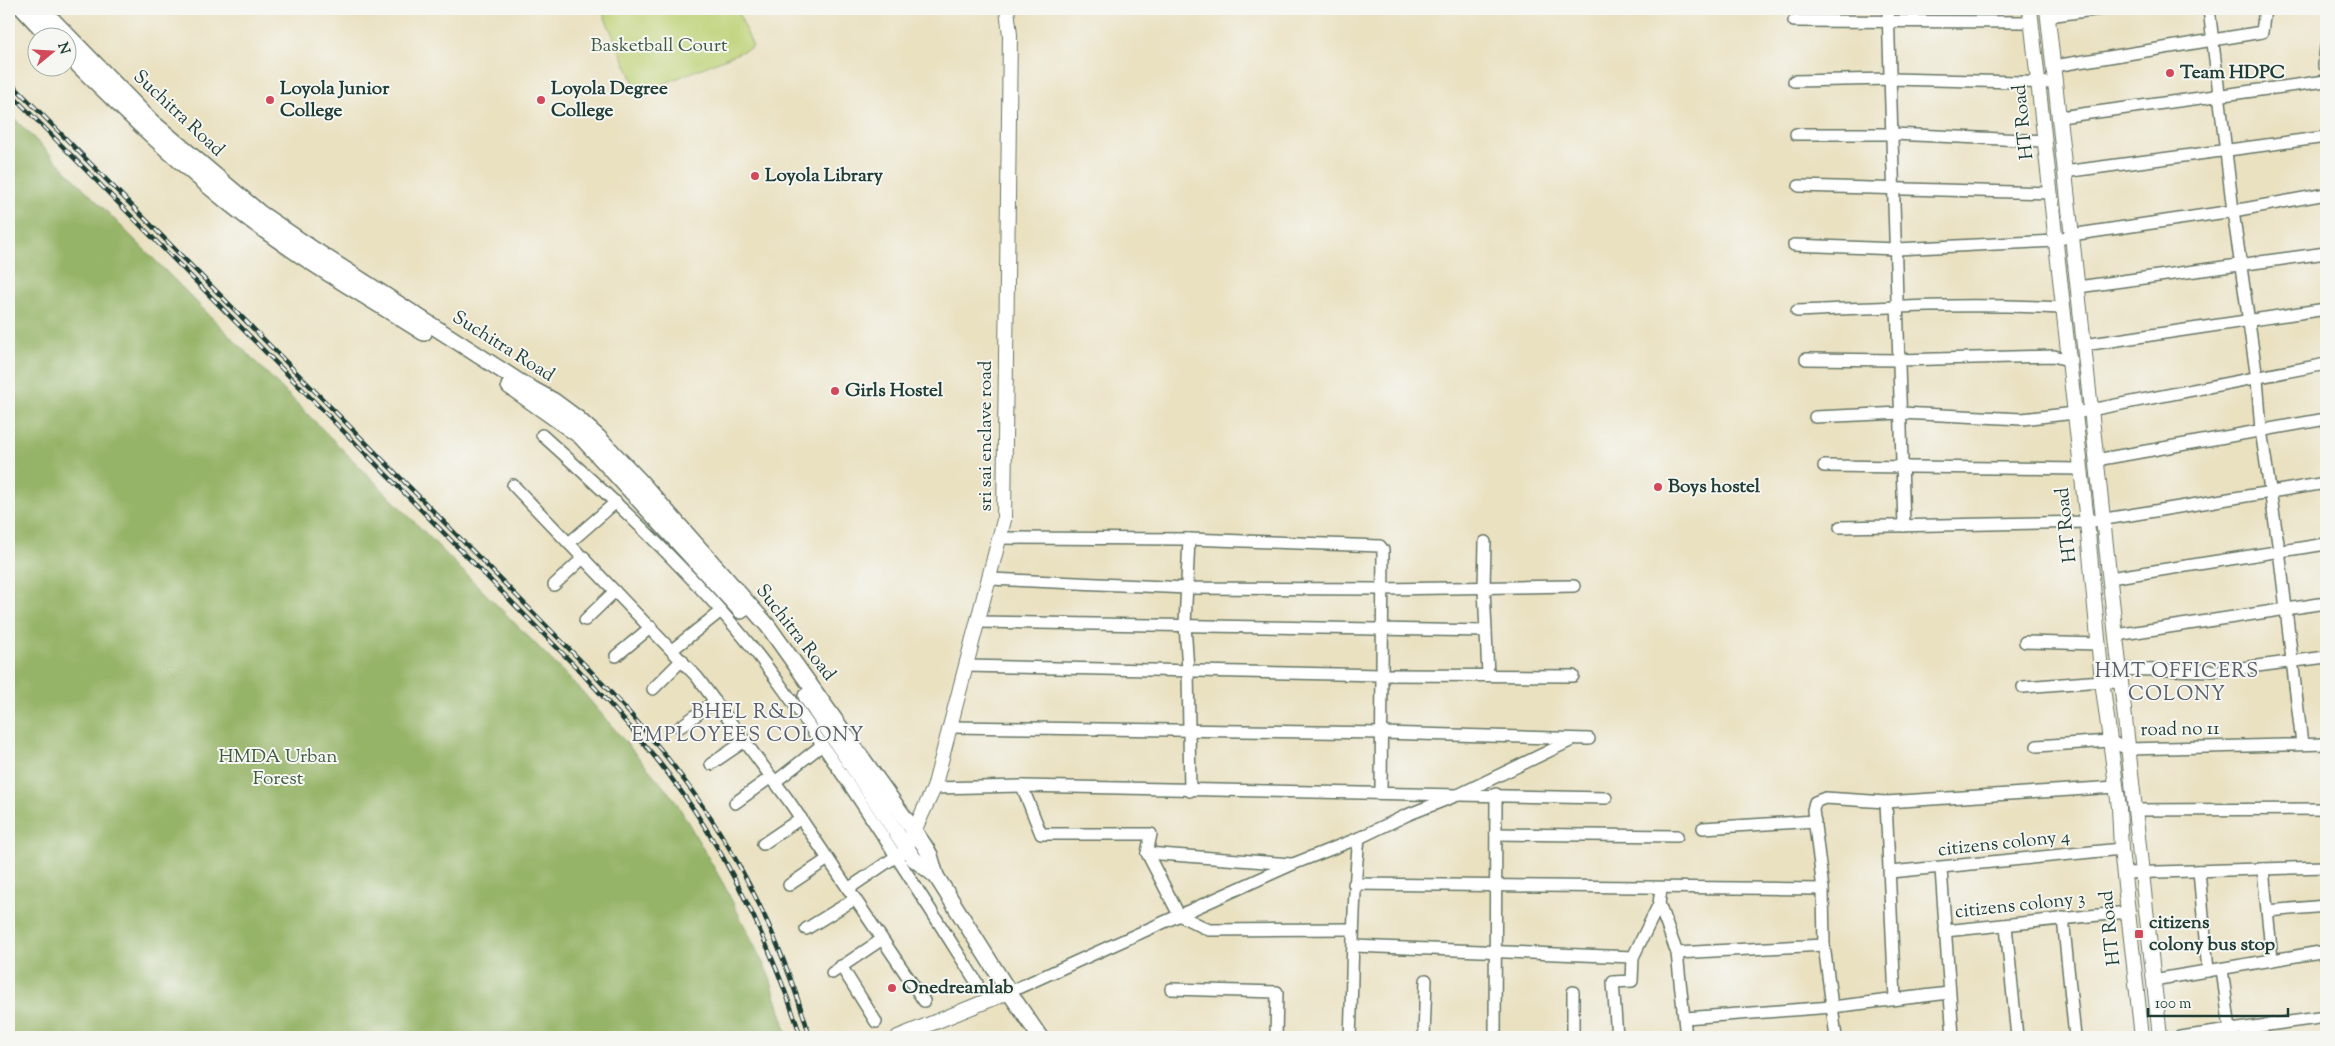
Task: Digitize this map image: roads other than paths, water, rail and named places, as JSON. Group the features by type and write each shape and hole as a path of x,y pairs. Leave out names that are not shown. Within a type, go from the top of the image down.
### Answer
{"main road":[{"path":"23,9 41,28"},
{"name":"Suchitra Road","path":"42,9 152,122 260,213 521,388 580,436 764,637 797,682 901,852 936,876"},
{"name":"Suchitra Road","path":"78,64 143,129 230,204 280,242 521,388 562,407 598,437 640,481 768,626 915,831 930,855 936,876"},
{"path":"936,876 1009,992 1040,1037"}],"street":[{"name":"sri sai enclave road","path":"901,852 915,831 934,788 1004,520 1006,296 1009,245 1010,35 1007,9"},
{"path":"1888,9 1897,249 1904,526"},
{"path":"2048,12 2101,9"},
{"path":"2209,9 2211,42 2232,212 2257,379 2261,430 2279,550 2302,744"},
{"path":"2054,66 2211,42 2262,32 2265,9"},
{"name":"HT Road","path":"2048,12 2160,1037"},
{"path":"1794,21 1889,22 2030,16"},
{"name":"HT Road","path":"2030,16 2039,82 2142,1037"},
{"path":"2324,65 2326,47"},
{"path":"1794,81 1891,79 2056,83"},
{"path":"2060,118 2326,81"},
{"path":"1796,134 1893,134 2045,141"},
{"path":"2064,172 2326,137"},
{"path":"1799,186 1894,190 2050,192"},
{"path":"1794,245 1897,249 2055,241 2071,235 2232,212 2326,194"},
{"path":"2078,287 2326,253"},
{"path":"1797,311 1898,307 2029,306 2062,308"},
{"path":"2084,346 2326,309"},
{"path":"1806,359 1899,360 2054,356 2068,360"},
{"path":"1815,417 1901,413 2022,419 2075,413 2257,379 2326,364"},
{"path":"2096,460 2326,419"},
{"path":"542,435 616,502 690,576 721,611 784,690 901,852 976,984"},
{"path":"1824,466 2080,469"},
{"path":"1840,527 2087,522 2326,483"},
{"path":"513,485 682,660 715,701 801,818 880,940 924,1001"},
{"path":"570,543 616,502"},
{"path":"999,538 1189,539 1380,546 1382,550 1380,630 1382,675 1381,792"},
{"path":"1189,539 1185,625 1188,670 1190,791"},
{"path":"1485,542 1484,588 1488,675"},
{"path":"2110,578 2326,544"},
{"path":"554,584 584,557"},
{"path":"990,579 1187,588 1382,589 1574,586"},
{"path":"585,620 615,592"},
{"path":"2116,635 2326,602"},
{"path":"672,650 721,611"},
{"path":"978,622 1486,631"},
{"path":"616,656 650,627"},
{"path":"2025,642 2099,644"},
{"path":"2024,687 2102,675 2119,668 2219,671 2326,656"},
{"path":"653,689 682,660"},
{"path":"966,666 1382,675 1573,676"},
{"path":"2102,675 2120,683"},
{"path":"680,727 715,701"},
{"path":"949,727 1382,733 1589,739"},
{"path":"898,1037 1009,992 1293,864 1458,795 1572,740"},
{"path":"2037,746 2109,740"},
{"name":"road no 11","path":"2109,740 2128,749 2326,744"},
{"path":"711,764 745,741"},
{"path":"735,803 773,780 822,745"},
{"path":"934,788 1022,786 1190,791 1496,794 1606,798"},
{"path":"1022,786 1041,834 1151,834 1147,853 1179,915 1209,930 1353,929"},
{"path":"1836,1037 1824,945 1823,889 1815,821 1815,802 1825,798 1886,802 2116,787"},
{"path":"1495,1037 1496,794"},
{"path":"1886,802 1891,872 1895,999"},
{"path":"2135,810 2326,809"},
{"path":"763,844 801,818"},
{"path":"1703,828 1815,821"},
{"path":"1496,834 1678,836"},
{"path":"1350,1037 1354,946 1354,884 1359,838"},
{"name":"citizens colony 4","path":"1891,872 1941,869 2121,849"},
{"path":"848,889 901,852"},
{"path":"1147,853 1293,864"},
{"path":"789,885 828,858"},
{"path":"2124,873 2326,867"},
{"name":"citizens colony 3","path":"1941,869 1953,1037"},
{"path":"2263,869 2272,960"},
{"path":"2199,871 2208,971"},
{"path":"1354,884 1823,889"},
{"path":"1617,1037 1613,982 1632,981 1633,957 1659,904 1661,888"},
{"path":"806,929 855,899"},
{"path":"1659,904 1677,953 1686,1037"},
{"path":"2267,911 2326,906"},
{"name":"citizens colony 3","path":"1945,931 2128,912"},
{"path":"2063,918 2075,1037"},
{"path":"2006,926 2017,1037"},
{"path":"876,1022 837,970 880,940"},
{"path":"1677,953 1824,945"},
{"path":"1354,946 1633,957"},
{"path":"2153,980 2326,951"},
{"path":"2222,969 2230,1030"},
{"path":"1424,1037 1426,980"},
{"path":"1171,989 1278,992 1276,1037"},
{"path":"1573,1037 1574,992"},
{"path":"1685,1018 1832,1007 1949,992"},
{"path":"2180,1037 2326,1017"}],"railway":[{"path":"9,81 583,663 648,734 705,809 742,871 787,969 810,1037"},
{"path":"9,92 577,668 645,744 691,806 734,877 771,955 801,1037"}],"place":[{"name":"Team HDPC","path":"2170,73"},
{"name":"Loyola Junior College","path":"270,100"},
{"name":"Loyola Degree College","path":"541,100"},
{"name":"Loyola Library","path":"755,176"},
{"name":"Girls Hostel","path":"835,391"},
{"name":"Boys hostel","path":"1658,487"},
{"name":"citizens colony bus stop","path":"2139,934"},
{"name":"Onedreamlab","path":"892,988"}],"district":[{"name":"HMT OFFICERS COLONY","path":"2177,684"},
{"name":"BHEL R&D EMPLOYEES COLONY","path":"748,724"}],"park label":[{"name":"Basketball Court","path":"659,46"},
{"name":"HMDA Urban Forest","path":"278,768"}]}
